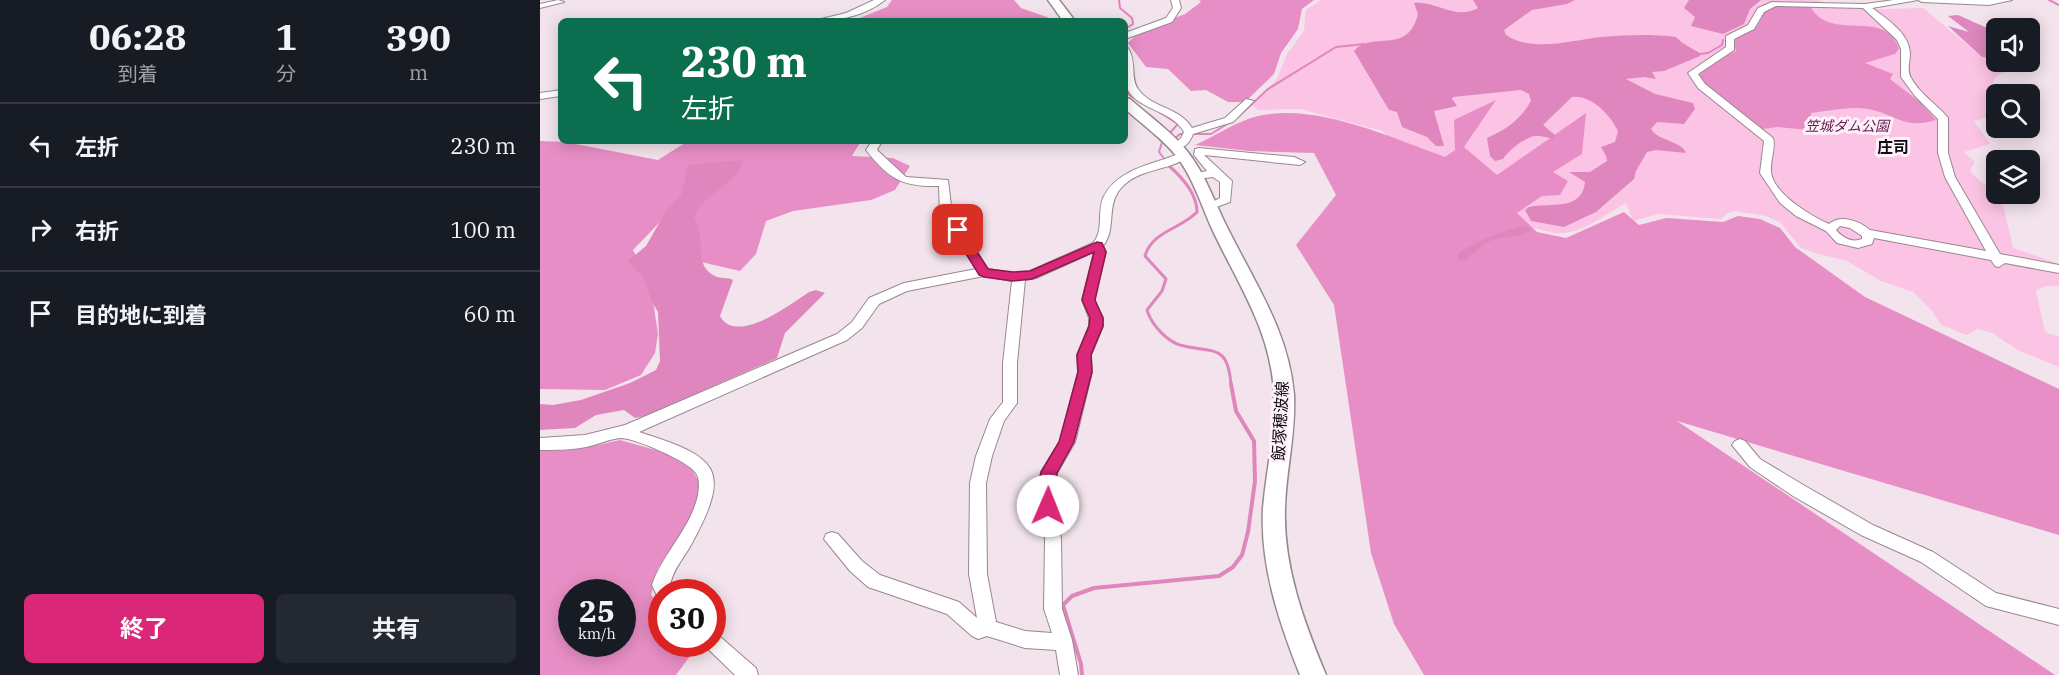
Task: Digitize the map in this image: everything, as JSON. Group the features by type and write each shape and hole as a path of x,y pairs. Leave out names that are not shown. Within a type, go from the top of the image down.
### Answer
{"main road":[{"path":"1053,0 1067,18"},
{"name":"飯塚穂波線","path":"1128,105 1206,174 1211,206 1220,230 1267,317 1280,361 1284,398 1274,512 1276,551 1291,617 1313,675"}],"street":[{"path":"832,18 848,15 880,0"},
{"path":"1128,35 1169,20 1177,8 1175,0"},
{"path":"1868,237 1856,245 1844,242 1834,236 1830,229 1803,216 1784,201 1765,173 1769,141 1762,133 1701,86 1693,73 1730,50 1729,38 1751,27 1758,14 1767,6 1785,3 1865,6 1914,0"},
{"path":"1922,0 1989,3 2008,0"},
{"path":"540,6 560,2"},
{"path":"1865,6 1896,33 1904,45 1906,57 1903,69 1907,79 1943,118 1943,153 1950,177 1998,260 2059,274"},
{"path":"540,444 590,442 624,434 842,338 857,325 874,301 904,286 984,272 1019,277 1046,270 1097,246 1103,241 1106,232 1108,195 1130,175 1180,152 1189,132 1186,124 1137,94 1128,77"},
{"path":"540,96 558,93"},
{"path":"1189,132 1229,120 1250,101"},
{"path":"875,144 871,150 900,181 944,182 946,214 984,272"},
{"path":"1206,174 1199,151 1300,162"},
{"path":"1830,229 1837,223 1846,223 1857,226 1868,237 2059,269"},
{"path":"1069,675 1063,640 1053,609 1053,539 1046,490 1049,472 1066,442 1085,372 1084,355 1096,326 1096,318 1088,300 1100,252 1097,246"},
{"path":"988,627 978,574 978,483 984,456 997,419 1010,403 1010,363 1019,277"},
{"path":"624,434 683,452 699,464 707,476 709,486 704,508 681,547 667,565 662,579"},
{"path":"1740,445 1755,463 1799,491 1867,530 1927,557 1992,600 2047,612 2059,617"},
{"path":"832,539 856,567 874,581 953,608 978,630 988,627 1017,638 1056,642 1063,640"},
{"path":"726,654 749,675"}],"green space":[{"name":"笠城ダム公園","path":"1321,0 1817,0 1856,9 1923,8 1982,57 1986,58 1986,72 2004,72 1996,77 1993,84 1986,84 1986,118 1974,121 1990,144 1964,152 1975,162 1971,172 1986,184 1986,204 2003,204 2013,248 2059,264 2059,286 2045,286 2036,291 2045,332 2059,337 2059,367 2018,350 1992,333 1978,329 1967,335 1941,325 1932,311 1913,292 1881,281 1847,261 1800,247 1781,223 1766,216 1735,211 1721,219 1658,214 1633,221 1626,203 1582,228 1554,233 1486,216 1382,131 1300,109 1259,110 1252,106 1277,79 1287,54 1304,31 1306,10"}],"shaded area":[{"path":"892,0 1014,0 1021,8 1049,18 860,18 887,7"},
{"path":"1199,0 1314,0 1302,9 1298,29 1281,53 1274,74 1245,102 1228,102 1206,90 1191,91 1168,69 1146,67 1128,43 1139,32 1185,14 1201,2"},
{"path":"1473,0 1575,0 1567,4 1532,10 1504,30 1506,35 1528,43 1552,44 1601,37 1657,35 1676,37 1700,53 1700,56 1664,71 1652,72 1656,79 1644,77 1626,79 1655,94 1693,103 1695,109 1684,124 1657,122 1651,129 1659,136 1680,146 1686,153 1656,150 1647,152 1634,179 1596,212 1564,227 1531,221 1525,210 1529,207 1564,204 1578,198 1585,182 1569,172 1590,172 1607,161 1601,147 1615,142 1618,131 1600,107 1586,99 1572,97 1543,125 1555,135 1553,139 1530,137 1517,145 1503,159 1495,161 1490,156 1487,138 1518,119 1531,101 1529,94 1521,90 1453,97 1457,106 1434,111 1444,146 1436,146 1427,137 1402,127 1397,112 1389,110 1354,51 1370,42 1398,39 1406,35 1413,27 1418,14 1414,3 1430,4 1462,12 1478,8"},
{"path":"1689,0 1761,0 1750,9 1744,24 1723,34 1691,26 1695,17 1684,8"},
{"path":"1779,5 1810,6 1819,17 1831,23 1882,29 1892,36 1899,49 1895,54 1865,63 1893,74 1890,79 1920,102 1936,120 1925,123 1908,122 1878,111 1847,108 1811,113 1811,117 1828,129 1827,132 1777,127 1763,129 1727,104 1708,88 1699,75 1711,63 1736,51 1734,42 1736,39 1755,29 1764,12"},
{"path":"1958,15 1986,28 1986,58 1982,57 1948,26 1969,32 1948,16"},
{"path":"1496,100 1464,147 1497,175 1586,113 1582,154 1553,172 1568,181 1560,195 1542,196 1517,213 1537,232 1566,238 1624,212 1639,225 1666,218 1723,222 1738,216 1760,219 1780,228 1795,247 1865,297 2059,389 2059,535 1677,421 2055,675 1424,675 1394,624 1371,553 1334,305 1296,245 1336,195 1314,153 1249,151 1195,145 1250,118 1281,113 1304,114 1353,124 1445,157 1455,150 1454,120"},
{"path":"540,141 575,144 658,160 683,144 859,144 852,156 893,158 910,166 895,190 871,200 793,211 766,221 756,254 740,271 697,261 681,200 633,250 650,281 658,334 655,353 641,375 605,390 540,389"},
{"path":"743,160 736,175 704,203 694,219 700,233 704,265 715,276 733,280 720,316 728,324 738,327 750,325 777,313 809,292 816,290 825,293 785,333 777,358 646,416 635,418 624,410 596,415 575,428 540,430 540,404 553,405 581,400 630,383 656,370 660,361 658,312 643,277 628,261 646,246 666,211 681,195 688,165"},
{"path":"1525,225 1532,230 1490,241 1465,262 1457,259 1459,253 1475,244"},
{"path":"620,440 670,454 692,469 701,486 697,510 675,546 658,568 655,579 648,579 648,657 689,657 676,675 540,675 540,450 584,448"}],"waterway":[{"path":"1119,0 1120,8 1132,18 1133,24 1128,27"},
{"path":"2049,0 2059,5"},
{"path":"1700,54 1708,53 1722,45 1723,40"},
{"path":"1238,117 1268,89 1336,47 1364,44"},
{"path":"1128,92 1138,100"},
{"path":"1156,110 1178,124 1168,135"},
{"path":"1192,134 1211,134 1232,121"},
{"path":"1173,140 1180,134 1185,134"},
{"path":"1163,139 1159,152 1170,166"},
{"path":"1168,165 1192,192 1197,212 1160,236 1149,248 1145,256 1166,279 1162,291 1147,310 1150,318 1165,337 1180,345 1209,350 1222,356 1229,371 1231,385"},
{"path":"1082,675 1081,664 1063,605 1072,596 1094,588 1219,576 1233,567 1242,555 1248,532 1255,481 1254,441 1236,411 1231,384"}],"district":[{"name":"庄司","path":"1893,147"}],"route":[{"path":"958,230 984,272 1013,277 1032,275 1046,270 1097,246 1100,252 1088,300 1096,318 1096,326 1086,346 1085,372 1066,442 1049,472 1046,490 1048,506"}]}
